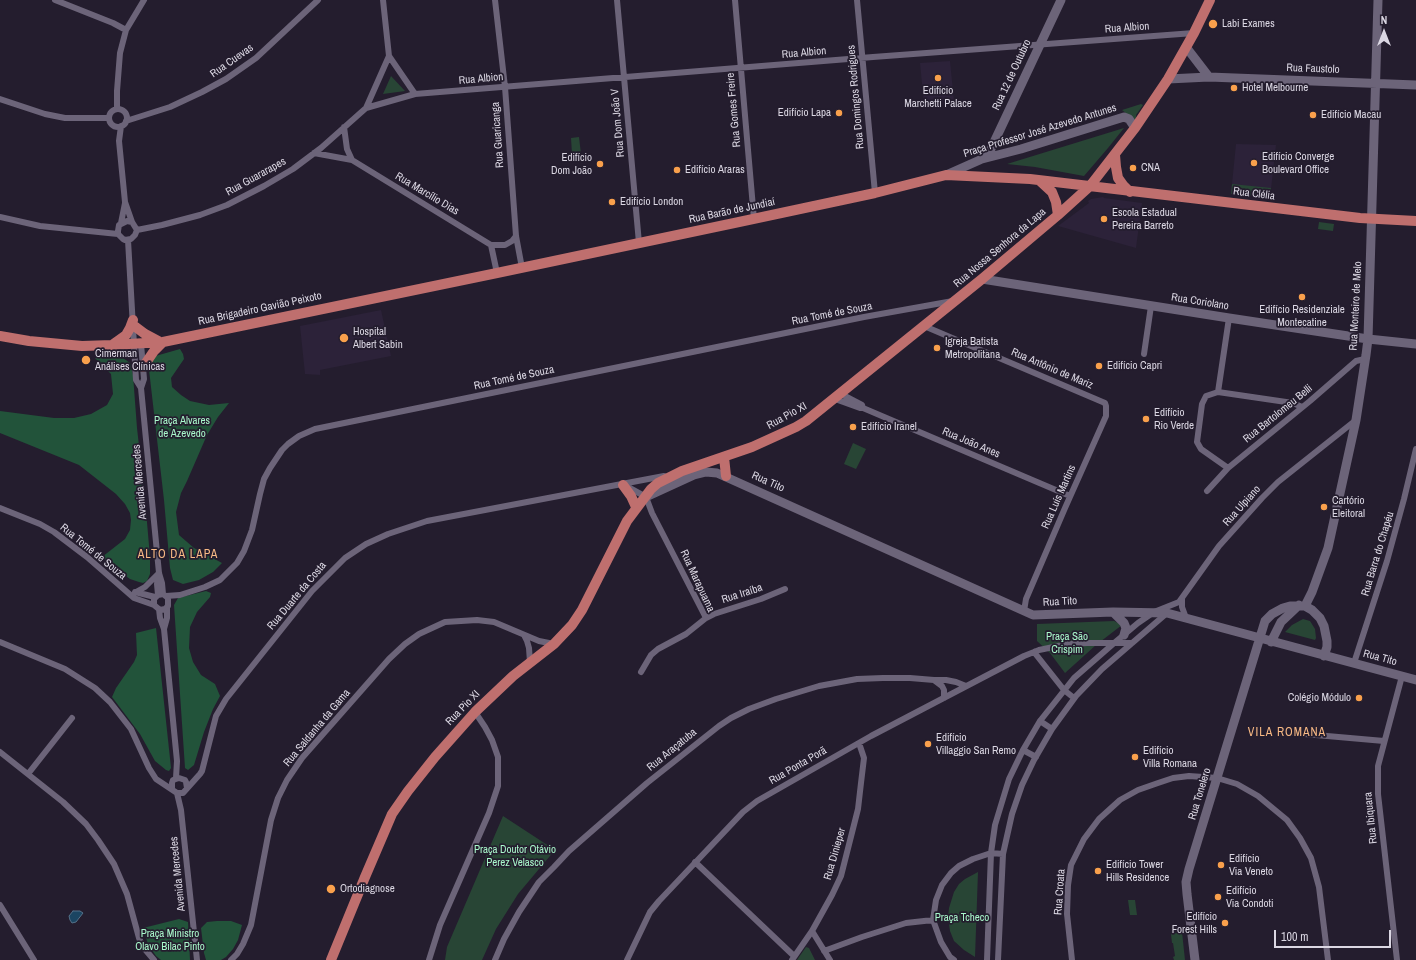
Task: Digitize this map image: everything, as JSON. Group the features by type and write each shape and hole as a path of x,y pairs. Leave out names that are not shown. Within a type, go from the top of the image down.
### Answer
{"main road":[{"path":"1090,186 1116,155 1168,79 1194,33 1210,0"},
{"path":"1116,155 1118,178 1130,192"},
{"name":"Rua Barão de Jundiaí","path":"522,268 754,219 946,175"},
{"name":"Praça Professor José Azevedo Antunes","path":"946,175 1039,180 1090,186"},
{"path":"1039,180 1052,192 1056,202 1058,215"},
{"name":"Rua Clélia","path":"1090,186 1130,192 1371,219 1416,221"},
{"name":"Rua Nossa Senhora da Lapa","path":"924,326 1058,215 1090,186"},
{"name":"Rua Brigadeiro Gavião Peixoto","path":"0,336 57,344 112,345 162,342 522,268"},
{"path":"112,345 126,335 133,323 141,332 162,342 143,367"},
{"name":"Rua Pio XI","path":"331,960 392,814 435,757 475,712 530,662 554,644 578,618 620,534 636,508 658,483 676,474 752,447 796,427 819,412 924,326"},
{"path":"724,457 726,476"},
{"path":"623,485 631,496 636,508"}],"street":[{"path":"55,0 114,23 126,30"},
{"path":"117,109 120,53 126,30 144,0"},
{"name":"Rua Cuevas","path":"122,122 182,102 226,79 256,58 318,0"},
{"path":"383,0 390,56 415,94"},
{"name":"Rua Guaricanga","path":"495,0 505,87 516,236 522,268"},
{"name":"Rua Dom João V","path":"617,0 639,243"},
{"name":"Rua Gomes Freire","path":"735,0 754,219"},
{"name":"Rua Domingos Rodrigues","path":"857,0 875,192"},
{"name":"Rua 12 de Outubro","path":"982,159 989,153 1061,0"},
{"name":"Rua Monteiro de Melo","path":"1271,642 1282,622 1302,606 1312,592 1328,548 1356,420 1368,339 1378,0"},
{"name":"Rua Albion","path":"366,108 415,94 1194,33"},
{"path":"1186,47 1209,77"},
{"path":"366,108 390,56"},
{"name":"Rua Faustolo","path":"1168,79 1209,77 1416,85"},
{"path":"0,99 45,114 65,118 109,118"},
{"name":"Rua Guararapes","path":"137,230 200,215 264,186 293,169 314,153 366,108"},
{"path":"0,217 40,226 101,231 118,234 122,239 128,240 135,235 137,230 132,222 125,202 119,141 124,111 117,109 111,112 109,118 112,124 122,122"},
{"name":"Praça Professor José Azevedo Antunes","path":"946,175 982,159 1021,149 1124,117 1129,119 1135,128"},
{"path":"344,127 347,149 352,160"},
{"name":"Rua Marcílio Dias","path":"314,153 352,160 491,245"},
{"path":"118,234 125,202"},
{"path":"101,231 127,221 132,222"},
{"path":"497,274 491,245 505,245 512,241 516,236"},
{"name":"Avenida Mercedes","path":"128,240 133,323 143,367 144,379 141,388 159,574 162,583 161,595"},
{"name":"Rua Coriolano","path":"982,279 1368,339 1416,344"},
{"name":"Rua Tomé de Souza","path":"0,508 40,524 54,532 82,553 97,567 133,593 161,595 180,594 220,580 237,563 250,536 264,479 270,468 288,444 299,436 315,429 956,300"},
{"path":"1144,354 1151,306"},
{"path":"1218,392 1229,318"},
{"name":"Rua Antônio de Mariz","path":"924,326 1105,403"},
{"name":"Avenida Mercedes","path":"137,344 136,380 141,388"},
{"name":"Rua Bartolomeu Belli","path":"1207,491 1228,468 1356,361 1365,359"},
{"path":"1228,468 1201,449 1197,442 1204,399 1209,394 1218,392 1293,403 1302,407"},
{"name":"Rua João Anes","path":"838,396 862,405 863,408 1070,496"},
{"name":"Rua Luís Martins","path":"1021,609 1106,416 1107,410 1105,403"},
{"name":"Rua Ulpiano","path":"1154,612 1177,604 1219,546 1262,498 1278,482 1356,420"},
{"name":"Rua Barra do Chapéu","path":"1354,664 1387,562 1416,449"},
{"name":"Rua Pio XI","path":"646,496 700,472 711,472 726,476"},
{"name":"Rua Duarte da Costa","path":"179,785 200,774 216,716 226,699 312,591 345,558 366,544 388,534 427,521 676,474"},
{"name":"Rua Tito","path":"726,476 1033,615 1113,612 1167,613 1416,680"},
{"path":"623,485 646,496"},
{"name":"Rua Marapuama","path":"641,672 651,655 658,648 686,634 706,618 656,520 646,496"},
{"path":"133,593 145,587 159,574"},
{"name":"Rua Iraíba","path":"706,618 785,590"},
{"name":"Rua Tomé de Souza","path":"133,593 134,598 156,607"},
{"path":"161,595 169,601 167,607 163,609 156,607 153,601 161,595"},
{"path":"1182,598 1182,608 1186,618"},
{"name":"Rua Tonelero","path":"1195,960 1186,882 1189,869 1265,621 1272,614 1290,606 1302,606"},
{"path":"1302,606 1312,610 1320,618 1324,626 1327,647 1324,656"},
{"name":"Avenida Mercedes","path":"156,607 164,629 197,960"},
{"name":"Avenida Mercedes","path":"164,629 167,618 167,607"},
{"path":"1113,612 1124,623 1126,628 1124,635"},
{"path":"987,960 991,853 998,811 1009,779 1023,750 1040,721 1074,678 1138,623 1154,612"},
{"path":"998,960 1003,854 1012,814 1022,784 1052,729 1074,698 1102,669 1167,613"},
{"name":"Rua Saldanha da Gama","path":"231,960 243,944 251,925 271,820 278,798 287,780 302,758 405,644 419,634 445,622 477,620 494,622 539,641 554,644"},
{"path":"524,635 529,648 530,662"},
{"path":"0,642 65,669 95,688 110,702 131,729 149,768 156,779 179,785"},
{"path":"1074,698 1064,690 1034,652 1068,644 1132,643"},
{"name":"Rua Ponta Porã","path":"627,960 650,912 742,812 757,801 859,743 966,686 1034,652"},
{"name":"Rua Ibiquara","path":"1397,960 1378,794 1378,766 1402,676"},
{"name":"Rua Araçatuba","path":"496,960 504,939 519,912 539,882 569,851 700,740 731,718 749,709 776,699 819,686 857,679 910,678 946,680 966,686"},
{"path":"934,680 942,686 944,690 944,698"},
{"path":"430,959 440,925 489,813 498,786 498,757 485,726 475,712"},
{"path":"28,774 72,718"},
{"path":"1040,721 1052,729"},
{"path":"1293,734 1384,741"},
{"name":"Rua Dinieper","path":"793,958 812,931 841,876 858,809 864,758 859,743"},
{"path":"1023,750 1036,757"},
{"path":"0,752 63,802 86,824 106,851 114,864 127,894 141,943 154,960"},
{"name":"Rua Croata","path":"1072,960 1067,914 1068,886 1071,865 1084,839 1099,819 1120,800 1138,790 1158,783 1173,778 1189,776 1217,778 1237,784 1258,796 1287,820 1300,838 1311,858 1319,887 1328,960"},
{"path":"1009,779 1022,784"},
{"path":"998,811 1012,814"},
{"path":"954,960 950,957 941,942 933,920 936,900 942,885 951,873 959,866 973,859 991,853 1003,854"},
{"path":"695,862 793,958"},
{"path":"0,905 34,960"},
{"path":"824,952 862,937 906,923 933,920"},
{"path":"812,931 830,960"}],"shaded area":[{"path":"950,61 954,101 924,105 920,63"},
{"path":"1236,144 1276,145 1270,198 1231,194"},
{"name":"Escola Estadual Pereira Barreto","path":"1103,197 1142,203 1136,248 1058,226 1089,203 1088,201 1091,199"},
{"name":"Hospital Albert Sabin","path":"381,310 391,356 320,370 320,375 305,374 300,326"}],"green space":[{"path":"391,76 405,91 383,94"},
{"path":"1141,104 1143,105 1136,115 1136,119 1133,119 1122,110"},
{"path":"1124,128 1084,176 1035,167 1007,164"},
{"path":"579,137 581,154 572,154 571,138"},
{"path":"1232,184 1271,188 1270,198 1231,194"},
{"path":"1319,222 1334,224 1333,231 1318,229"},
{"name":"Praça Alvares de Azevedo","path":"180,349 184,359 171,378 172,387 190,401 209,405 229,403 207,435 181,493 176,512 179,535 194,548 222,563 213,572 199,580 183,584 173,580 170,568 164,500 148,361 152,357"},
{"path":"95,358 123,358 130,363 133,375 150,557 150,574 147,581 143,583 130,579 102,557 125,539 130,530 130,513 125,504 116,494 79,465 0,433 0,411 54,418 74,418 91,414 107,405 113,394 111,374"},
{"path":"853,443 866,449 856,469 844,464"},
{"path":"206,591 211,593 210,597 197,612 190,627 189,648 193,662 201,675 215,684 220,696 204,732 194,765 188,770 185,768 174,605 178,598"},
{"path":"1303,619 1310,621 1315,629 1315,640 1285,632 1292,625"},
{"name":"Praça São Crispim","path":"1114,621 1122,625 1096,645 1065,673 1050,653 1037,641 1037,624"},
{"path":"156,628 171,768 169,771 155,761 140,734 112,697 137,655 136,633"},
{"name":"Praça Doutor Otávio Perez Velasco","path":"503,816 555,850 518,894 496,929 482,960 445,960 447,947"},
{"name":"Praça Tcheco","path":"978,872 975,957 954,941 950,931 948,918 949,908 954,892 959,884"},
{"path":"1128,900 1135,900 1137,915 1130,915"},
{"name":"Praça Ministro Olavo Bilac Pinto","path":"179,919 188,922 190,960 161,960 156,956 148,944 143,928"},
{"name":"Praça Ministro Olavo Bilac Pinto","path":"231,921 242,925 238,940 226,957 221,960 206,960 201,928 207,922"},
{"path":"1182,932 1185,960 1174,960 1173,957 1175,956 1171,934"},
{"path":"806,947 809,948 815,960 797,960"}],"water":[{"path":"73,911 80,911 83,913 76,922 72,923 69,916"}],"place":[{"name":"Labi Exames","path":"1213,24"},
{"name":"Edifício Marchetti Palace","path":"938,78"},
{"name":"Hotel Melbourne","path":"1234,88"},
{"name":"Edifício Lapa","path":"839,113"},
{"name":"Edifício Macau","path":"1313,115"},
{"name":"Edifício Converge Boulevard Office","path":"1254,163"},
{"name":"Edifício Dom João","path":"600,164"},
{"name":"CNA","path":"1133,168"},
{"name":"Edifício Araras","path":"677,170"},
{"name":"Edifício London","path":"612,202"},
{"name":"Escola Estadual Pereira Barreto","path":"1104,219"},
{"name":"Edifício Residenziale Montecatine","path":"1302,297"},
{"name":"Hospital Albert Sabin","path":"344,338"},
{"name":"Igreja Batista Metropolitana","path":"937,348"},
{"name":"Cimerman Análises Clínicas","path":"86,360"},
{"name":"Edifício Capri","path":"1099,366"},
{"name":"Edifício Rio Verde","path":"1146,419"},
{"name":"Edifício Iranel","path":"853,427"},
{"name":"Cartório Eleitoral","path":"1324,507"},
{"name":"Colégio Módulo","path":"1359,698"},
{"name":"Edifício Villaggio San Remo","path":"928,744"},
{"name":"Edifício Villa Romana","path":"1135,757"},
{"name":"Edifício Via Veneto","path":"1221,865"},
{"name":"Edifício Tower Hills Residence","path":"1098,871"},
{"name":"Ortodiagnose","path":"331,889"},
{"name":"Edifício Via Condoti","path":"1218,897"},
{"name":"Edifício Forest Hills","path":"1225,923"}],"district":[{"name":"ALTO DA LAPA","path":"178,555"},
{"name":"VILA ROMANA","path":"1287,733"}]}
